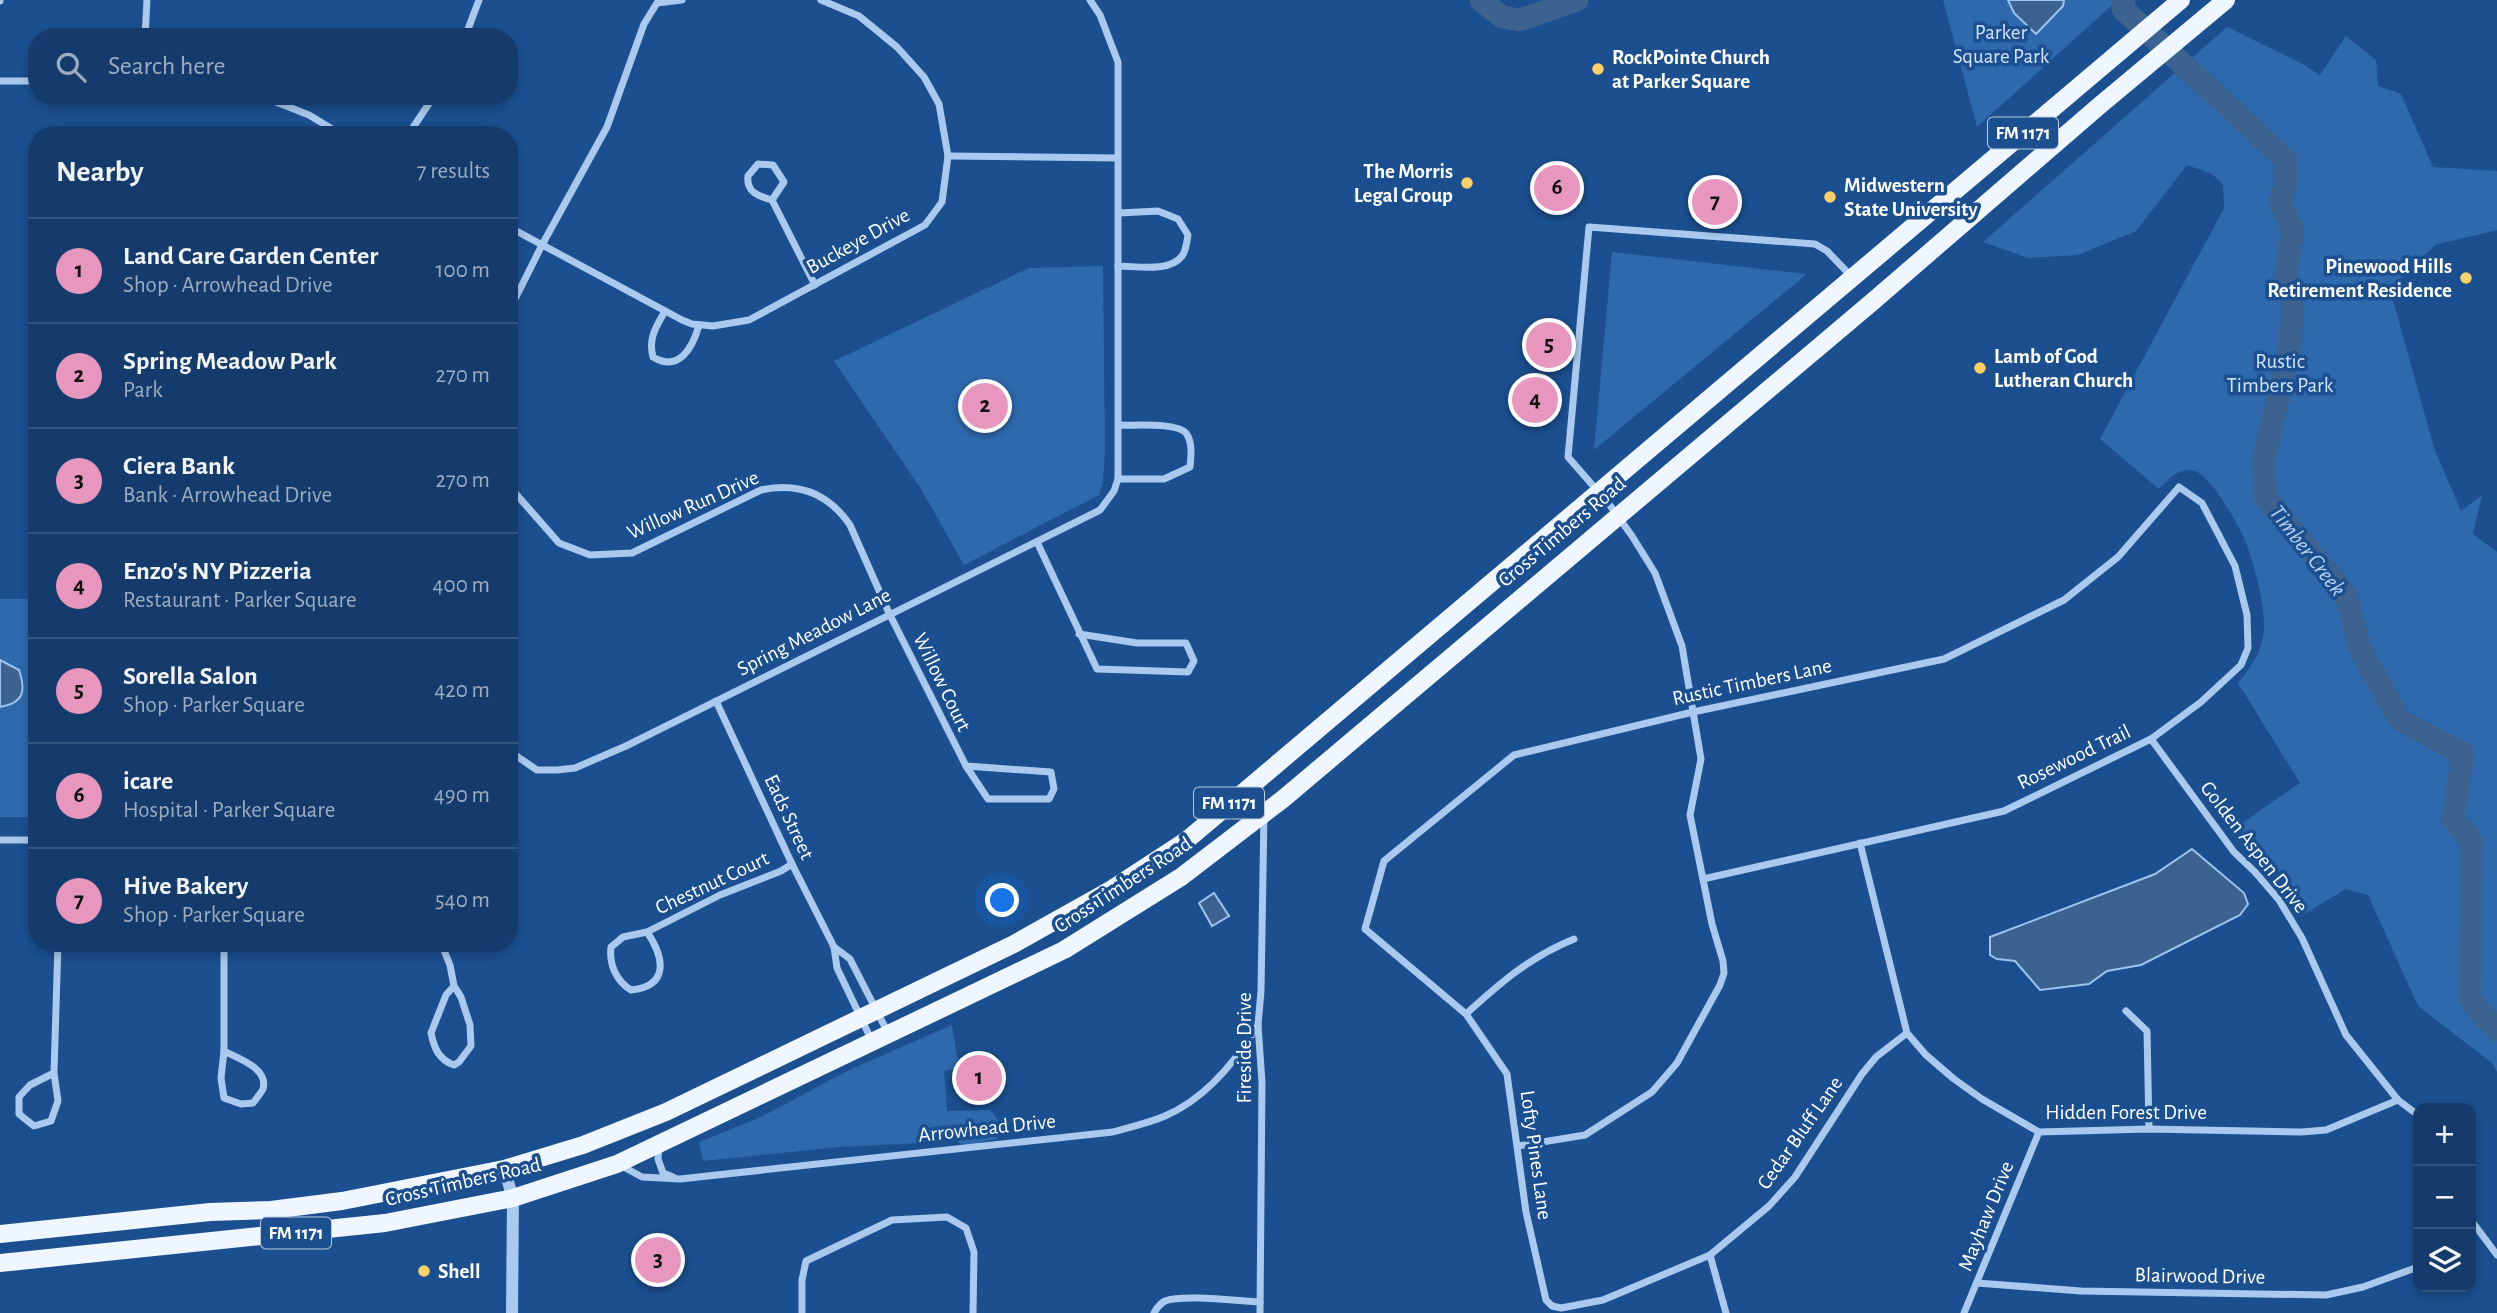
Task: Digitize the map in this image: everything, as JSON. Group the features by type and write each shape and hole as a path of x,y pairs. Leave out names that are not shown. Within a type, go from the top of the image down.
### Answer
{"main road":[{"name":"Cross Timbers Road","path":"0,1234 210,1212 271,1210 342,1200 504,1169 583,1145 666,1112 1014,944 1112,889 1186,840 2181,0"},
{"name":"Cross Timbers Road","path":"0,1263 385,1223 513,1198 617,1164 1054,956 1181,877 1264,813 1871,303 2226,0"},
{"path":"1852,277 1871,303"},
{"path":"281,1235 276,1226 280,1221 320,1210 342,1200"},
{"path":"73,1227 78,1256"}],"street":[{"path":"145,28 147,0"},
{"path":"468,28 479,0"},
{"path":"518,294 607,127 645,24 657,3 681,0"},
{"path":"821,0 859,16 897,47 924,77 939,104 948,156 1117,158"},
{"name":"Spring Meadow Lane","path":"518,757 537,770 575,768 626,746 1100,510 1114,491 1118,479 1118,62 1100,15 1090,0"},
{"path":"0,81 28,81"},
{"path":"283,105 326,126"},
{"path":"414,126 428,105"},
{"name":"Buckeye Drive","path":"518,233 682,320 713,326 749,320 925,225 942,202 948,156"},
{"path":"772,200 784,182 773,165 758,164 748,176 749,188 756,195 772,200 815,285"},
{"path":"1118,266 1173,264 1184,255 1188,235 1178,219 1158,211 1119,213"},
{"path":"1518,1146 1585,1135 1652,1092 1677,1063 1724,973 1690,815 1701,759 1682,646 1655,573 1599,492 1568,457 1589,227 1815,244 1827,250 1852,277"},
{"path":"665,311 652,335 650,346 653,357 662,363 673,363 686,354 695,341 699,325"},
{"path":"1118,479 1164,480 1190,467 1192,447 1186,433 1175,426 1119,425"},
{"name":"Willow Run Drive","path":"518,496 559,543 590,555 632,553 761,490 780,486 809,490 833,504 850,525 889,613"},
{"name":"Rustic Timbers Lane","path":"1364,929 1384,862 1514,755 1693,712 1944,659 2064,600 2118,557 2179,487"},
{"name":"Rosewood Trail","path":"1703,880 2004,811 2151,739 2231,677 2241,665 2248,649 2247,615 2235,566 2202,503 2179,487"},
{"path":"1037,542 1079,634 1097,669 1188,672 1194,661 1186,643 1137,643 1079,634"},
{"name":"Willow Court","path":"889,613 959,756 989,799 1049,799 1054,789 1051,772 966,766"},
{"name":"Eads Street","path":"716,701 834,947 837,968 869,1014 881,1038"},
{"name":"Golden Aspen Drive","path":"2151,739 2234,852 2279,900 2302,938 2346,1035 2398,1100 2413,1111"},
{"path":"1245,789 1264,813"},
{"name":"Fireside Drive","path":"1259,1313 1262,1082 1258,1025 1264,813"},
{"path":"0,840 28,840"},
{"name":"Hidden Forest Drive","path":"1860,844 1907,1032 1926,1055 1954,1079 1982,1099 2039,1132 2149,1129 2301,1132 2326,1130 2398,1100"},
{"name":"Chestnut Court","path":"647,932 658,949 658,978 649,986 631,990 623,985 613,969 610,957 611,947 623,937 647,932 720,895 792,864"},
{"name":"Lofty Pines Lane","path":"1364,929 1466,1013 1507,1074 1525,1212 1542,1288 1546,1300 1552,1306 1561,1308"},
{"path":"1466,1013 1519,968 1545,951 1574,939"},
{"name":"Eads Street","path":"834,947 850,959 869,1014 881,1038"},
{"path":"54,1073 30,1085 19,1097 19,1114 34,1126 51,1121 58,1101 54,1073 58,952"},
{"path":"224,952 224,1051 221,1078 224,1098 241,1104 253,1103 263,1089 263,1079 254,1066 224,1051"},
{"path":"445,952 454,986 461,997 470,1025 472,1039 467,1053 454,1065 447,1063 438,1054 431,1033 446,995 454,986"},
{"path":"2126,1011 2147,1031 2149,1129"},
{"name":"Arrowhead Drive","path":"617,1164 642,1177 680,1180 1113,1132 1165,1116 1188,1104 1220,1076 1258,1025"},
{"name":"Cedar Bluff Lane","path":"1561,1308 1603,1300 1710,1255 1769,1206 1795,1177 1862,1074 1876,1058 1907,1032"},
{"name":"Mayhaw Drive","path":"1964,1313 2039,1132"},
{"path":"660,1143 658,1159 663,1173 680,1180"},
{"path":"504,1169 513,1198 512,1313"},
{"path":"802,1313 802,1279 806,1261 892,1220 947,1217 966,1227 974,1252 973,1313"},
{"path":"2476,1236 2497,1255"},
{"path":"1710,1255 1726,1313"},
{"name":"Blairwood Drive","path":"1977,1283 2081,1291 2326,1295 2363,1287 2413,1269"},
{"path":"1154,1313 1158,1305 1173,1300 1260,1302"}],"green space":[{"name":"Parker Square Park","path":"1943,0 2118,0 1977,127"},
{"name":"Rustic Timbers Park","path":"2227,27 2320,75 2346,36 2376,60 2378,86 2401,94 2433,167 2497,171 2497,230 2435,245 2390,289 2434,448 2461,511 2482,495 2473,534 2497,552 2497,1072 2493,1064 2418,1006 2368,895 2346,889 2301,916 2276,867 2235,828 2300,783 2238,683 2256,657 2264,626 2262,604 2250,556 2228,508 2206,478 2198,472 2182,471 2159,489 2100,439 2224,208 2223,184 2212,174 2187,165 2136,231 2078,255 2028,258 1983,242"},
{"path":"1612,252 1807,274 1594,450"},
{"path":"1103,266 1105,452 1103,482 1099,495 964,565 921,489 834,361 1029,268"},
{"path":"0,599 28,599 28,817 0,817"},
{"path":"952,1025 959,1068 944,1071 947,1111 991,1110 1000,1123 997,1139 965,1146 944,1135 922,1143 840,1147 703,1161 699,1142 761,1117 849,1070"}],"shaded area":[{"path":"2008,0 2064,0 2063,6 2036,34 2014,13"},
{"path":"0,660 19,670 22,690 18,699 0,707"},
{"path":"2192,849 2244,893 2248,904 2240,915 2141,965 2107,971 2089,984 2040,990 2015,961 1997,959 1990,955 1990,937 2155,874"},
{"path":"1214,893 1229,916 1212,926 1199,903"}],"waterway":[{"name":"Timber Creek","path":"1481,0 1502,17 1520,20 1577,0"},
{"name":"Timber Creek","path":"2124,0 2123,9 2285,159 2286,182 2280,202 2293,230 2286,273 2293,309 2290,347 2263,462 2266,498 2346,595 2360,649 2400,720 2463,754 2453,819 2471,840 2470,999 2497,1030"}],"place":[{"name":"RockPointe Church at Parker Square","path":"1598,69"},
{"name":"The Morris Legal Group","path":"1467,183"},
{"name":"icare","path":"1557,188"},
{"name":"Midwestern State University","path":"1830,197"},
{"name":"Hive Bakery","path":"1715,202"},
{"name":"Pinewood Hills Retirement Residence","path":"2466,278"},
{"name":"Sorella Salon","path":"1549,345"},
{"name":"Lamb of God Lutheran Church","path":"1980,368"},
{"name":"Enzo's NY Pizzeria","path":"1535,400"},
{"name":"Spring Meadow Park","path":"985,406"},
{"name":"Land Care Garden Center","path":"979,1078"},
{"name":"Ciera Bank","path":"658,1260"},
{"name":"Shell","path":"424,1271"}]}
